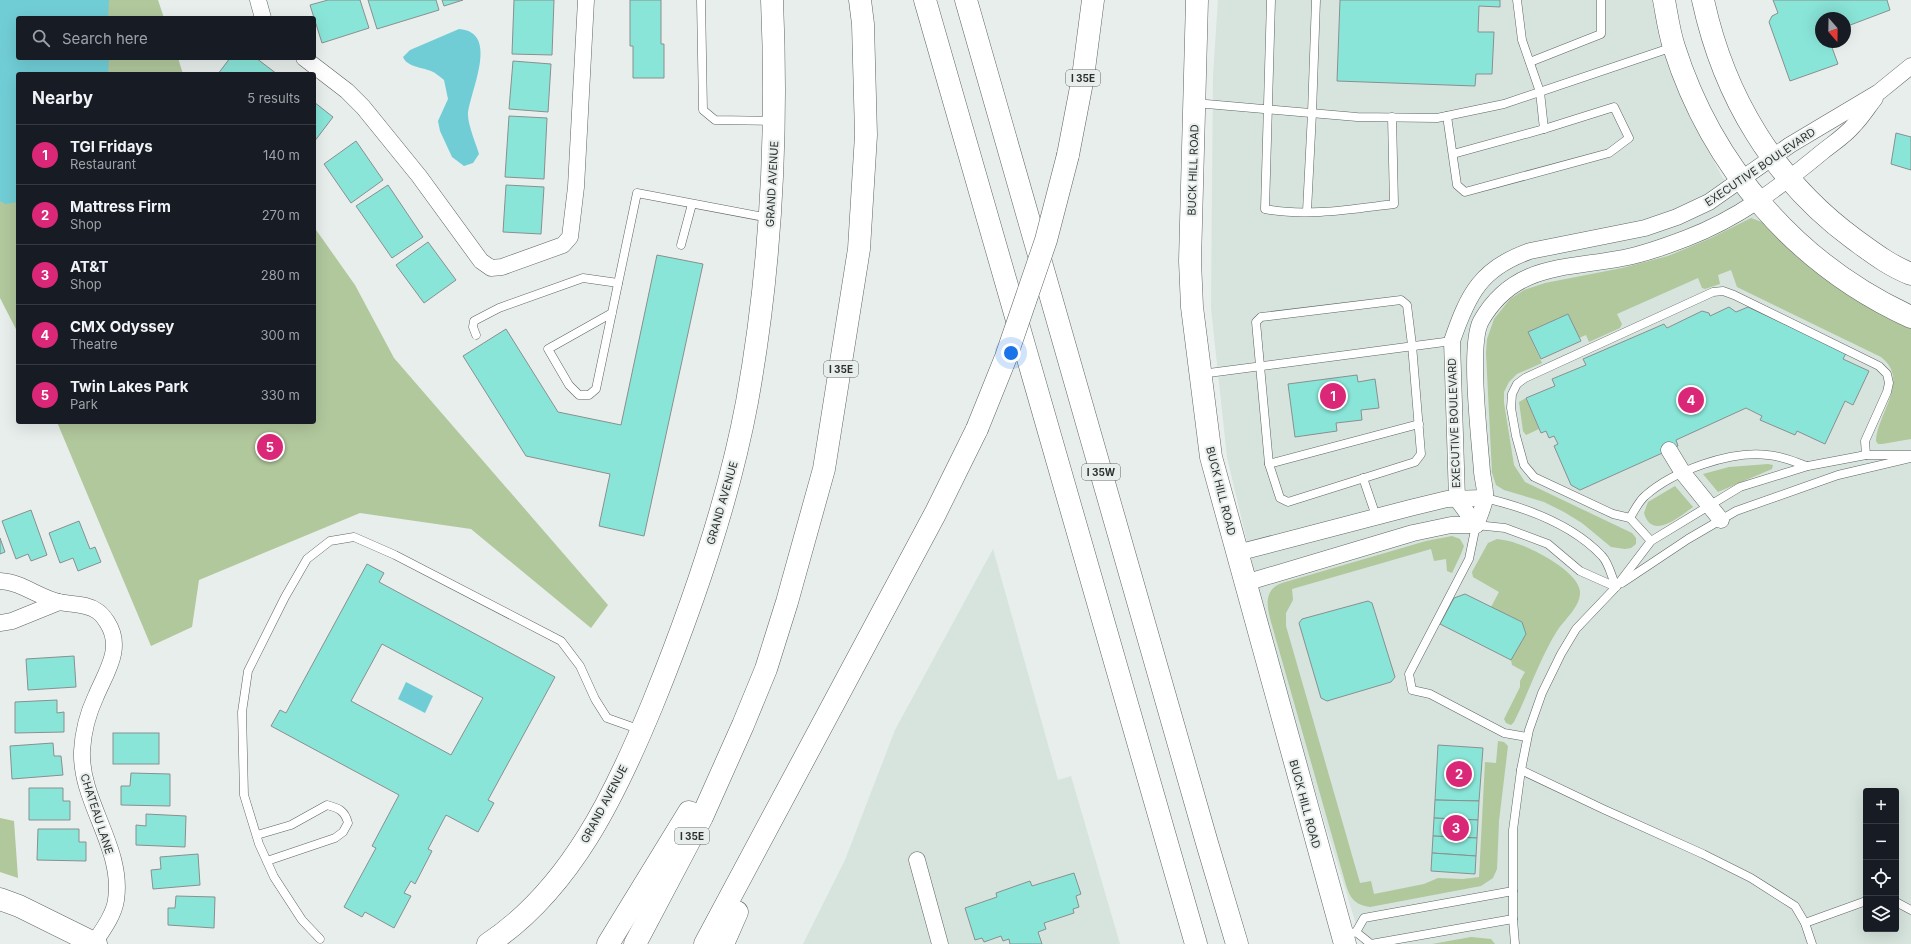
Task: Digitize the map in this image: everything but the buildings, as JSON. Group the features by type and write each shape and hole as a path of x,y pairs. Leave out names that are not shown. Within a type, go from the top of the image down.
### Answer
{"main road":[{"name":"GRAND AVENUE","path":"488,944 533,909 561,876 585,841 610,796 642,730 670,662 697,587 733,464 747,403 759,329 770,218 775,121 772,0"},
{"name":"I 35E","path":"635,944 702,817 766,669 788,602 824,469 852,305 859,248 866,135 863,24 860,0"},
{"path":"924,0 1196,944"},
{"name":"I 35W","path":"966,0 1237,944"},
{"name":"I 35E","path":"705,944 935,514 977,429 1006,357 1043,248 1068,155 1083,77 1093,0"},
{"name":"BUCK HILL ROAD","path":"1197,0 1190,261 1192,307 1211,456 1321,864 1348,937"},
{"path":"1664,0 1674,47 1691,93 1715,141 1741,181 1799,245 1827,268 1888,306 1911,317"},
{"path":"1703,0 1710,33 1726,78 1747,119 1772,159 1822,214 1875,255 1911,274"},
{"path":"608,944 743,725"},
{"path":"723,944 818,734"},
{"path":"0,899 19,906 95,944"}],"street":[{"path":"307,60 347,91 363,108 419,176 481,262 491,268 502,267 563,245 570,237 576,187 586,0"},
{"path":"260,1 263,16"},
{"name":"EXECUTIVE BOULEVARD","path":"1476,525 1457,499 1452,340 1460,316 1471,293 1483,278 1512,257 1547,247 1645,228 1709,202 1741,181 1790,145 1879,92 1911,66"},
{"name":"EXECUTIVE BOULEVARD","path":"1476,525 1485,498 1476,368 1476,336 1480,322 1493,303 1505,290 1521,280 1536,274 1623,258 1656,250 1689,238 1759,201 1790,179 1854,126 1879,92"},
{"path":"1669,450 1683,473 1721,520"},
{"path":"1237,553 1376,516 1448,499 1485,498"},
{"path":"1245,583 1413,533 1451,525 1476,525"},
{"name":"CHATEAU LANE","path":"0,581 31,589 59,602 85,605 98,611 108,622 113,635 115,652 88,717 82,751 83,774 113,862 116,880 116,901 108,921 95,944"},
{"name":"CHATEAU LANE","path":"0,623 12,621 59,602"},
{"path":"917,860 940,944"}],"lane":[{"path":"701,0 703,110 715,120 775,121"},
{"path":"1272,0 1265,209 1277,211 1335,212 1394,204 1392,117"},
{"path":"1307,211 1316,0"},
{"path":"1517,0 1522,40 1540,92 1544,129"},
{"path":"1530,62 1601,34 1601,0"},
{"path":"1195,103 1312,113 1437,118 1504,104 1674,47"},
{"path":"1447,116 1452,154 1457,185 1464,192 1609,153 1629,138 1614,107 1544,129 1452,154"},
{"path":"612,313 548,349 569,385 579,395 589,395 596,389 612,313 618,283 637,193 770,218"},
{"path":"681,245 692,204"},
{"path":"476,335 473,327 474,321 499,308 583,278 618,283"},
{"path":"1651,541 1630,518 1613,514 1534,477 1524,465 1516,436 1511,408 1512,394 1517,384 1525,378 1713,292 1723,291 1734,295 1879,366 1887,374 1889,383 1887,392 1865,441 1866,455"},
{"path":"1401,300 1406,304 1412,345 1421,454 1415,462 1288,502 1280,498 1269,464 1256,322 1261,317 1401,300"},
{"path":"1200,374 1452,340"},
{"path":"1269,464 1419,424"},
{"path":"1630,518 1644,496 1668,480 1683,473 1728,458 1752,454 1769,455 1808,466"},
{"path":"1515,944 1513,919 1514,830 1521,770 1528,737 1542,693 1561,654 1576,629 1616,587 1651,541 1740,487 1808,466 1866,455 1911,455"},
{"path":"1616,587 1688,539 1736,511 1838,475 1911,458"},
{"path":"1363,478 1376,516"},
{"path":"1485,498 1528,510 1568,528 1603,557 1616,587"},
{"path":"1528,737 1504,733 1430,694 1412,690 1410,674 1469,559 1476,525 1505,528 1548,544 1580,570 1616,587"},
{"path":"321,942 302,920 274,877 257,835 244,795 242,712 248,671 285,597 307,559 330,541 354,537 395,554 561,642 580,666 595,699 607,718 642,730"},
{"path":"1521,770 1596,806 1703,854 1751,878 1795,906 1805,923 1812,944"},
{"path":"257,835 291,825 327,805 338,808 346,815 348,823 343,832 335,838 267,861"},
{"path":"1513,891 1364,918 1348,937 1371,944 1513,919"},
{"path":"1805,923 1863,902"},
{"path":"1899,904 1911,910"}],"shaded area":[{"path":"1218,0 1652,0 1659,39 1688,111 1722,177 1793,254 1911,331 1911,944 1362,944 1310,774 1258,588 1227,457 1211,308 1213,76"},
{"path":"993,549 1058,780 1071,776 1120,944 803,944 845,860 895,730"}],"green space":[{"path":"0,0 158,0 163,16 16,16 16,60 179,60 182,72 16,72 16,329 0,298"},
{"path":"1751,218 1762,222 1795,253 1911,326 1911,439 1882,444 1878,444 1876,441 1881,420 1893,387 1893,376 1889,366 1881,357 1737,287 1731,270 1718,275 1720,284 1705,289 1702,288 1698,278 1617,314 1622,324 1620,328 1589,342 1586,335 1579,338 1568,314 1528,332 1542,363 1517,374 1509,382 1504,392 1504,403 1514,465 1525,482 1632,533 1636,538 1636,544 1631,548 1625,549 1611,547 1582,523 1564,512 1544,502 1504,490 1496,485 1492,473 1486,353 1487,339 1494,319 1510,299 1524,290 1545,283 1622,268 1668,256 1711,238"},
{"path":"316,230 355,285 394,358 608,605 591,628 471,529 360,513 199,580 192,627 151,646 58,424 316,424"},
{"path":"1526,398 1539,429 1526,435 1523,431 1519,402"},
{"path":"1768,464 1773,465 1772,469 1718,492 1703,474 1729,467"},
{"path":"1675,486 1693,507 1667,524 1660,526 1653,525 1648,521 1644,513 1648,502"},
{"path":"1452,536 1460,539 1464,546 1452,573 1447,571 1446,559 1434,561 1431,549 1292,589 1293,600 1286,613 1286,626 1360,883 1371,881 1374,894 1424,884 1438,878 1463,879 1479,877 1485,762 1496,763 1498,741 1504,742 1508,746 1499,821 1497,869 1493,878 1481,886 1370,907 1360,905 1351,897 1346,885 1271,622 1268,610 1269,594 1276,586 1282,583 1426,541"},
{"path":"1497,539 1510,541 1545,556 1565,570 1573,578 1578,585 1580,593 1575,608 1557,631 1551,642 1539,665 1514,722 1511,725 1506,723 1504,719 1520,687 1520,681 1525,672 1512,665 1511,660 1526,634 1522,622 1491,607 1499,592 1473,577 1472,572 1488,543"},
{"path":"0,818 14,821 18,878 0,872"},
{"path":"1471,937 1491,939 1495,944 1432,944"}],"water":[{"path":"0,0 109,0 108,16 16,16 16,60 109,60 108,72 16,72 16,202 5,204 0,201"},
{"path":"459,29 471,33 478,41 481,52 480,65 468,115 479,154 473,163 464,166 452,157 440,131 438,121 448,99 444,80 433,72 411,65 403,57 410,50"},
{"path":"406,682 433,696 425,713 398,699"}],"place":[{"name":"TGI Fridays","path":"1333,396"},
{"name":"CMX Odyssey","path":"1691,400"},
{"name":"Twin Lakes Park","path":"270,447"},
{"name":"Mattress Firm","path":"1459,774"},
{"name":"AT&T","path":"1456,828"}]}
